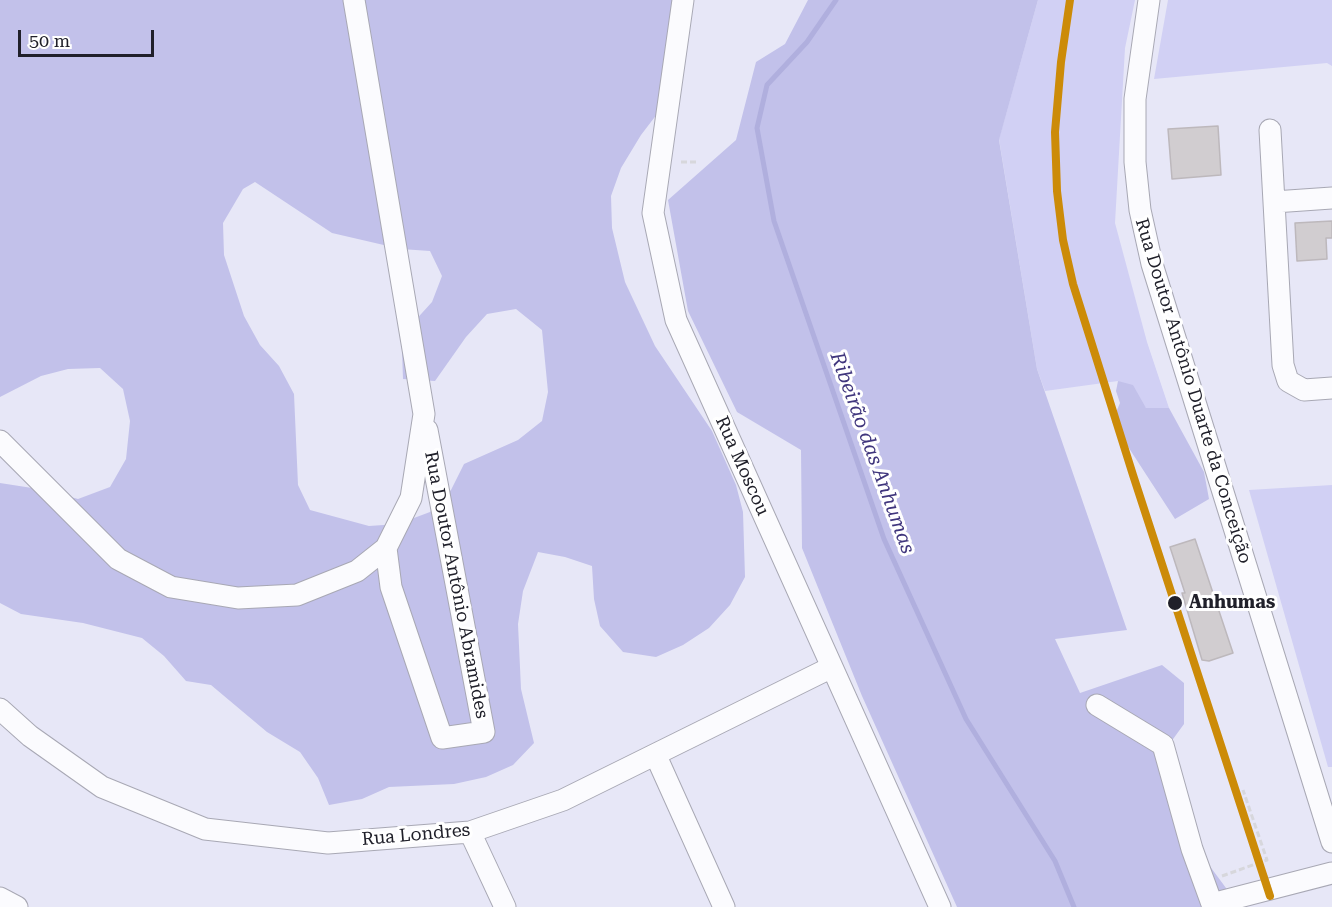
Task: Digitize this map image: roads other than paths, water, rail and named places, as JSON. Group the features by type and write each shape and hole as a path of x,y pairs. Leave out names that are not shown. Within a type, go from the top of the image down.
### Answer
{"street":[{"name":"Rua Doutor Antônio Abramides","path":"354,0 424,414 484,732 442,738 391,587 386,548"},
{"name":"Rua Moscou","path":"683,0 653,213 676,320 940,907"},
{"name":"Rua Doutor Antônio Duarte da Conceição","path":"1149,0 1135,99 1135,162 1140,210 1152,264 1332,842"},
{"path":"1270,130 1283,365 1288,381 1304,390 1332,388"},
{"path":"1274,202 1332,198"},
{"name":"Rua Doutor Antônio Abramides","path":"0,441 118,559 171,587 238,598 297,595 357,571 386,548 411,498 424,414"},
{"name":"Rua Londres","path":"0,709 30,736 102,787 205,829 328,843 470,832 563,800 832,667"},
{"path":"1097,705 1163,745 1192,849 1211,905 1332,873"},
{"path":"656,756 724,907"},
{"path":"470,832 505,907"},
{"path":"0,898 17,907"}],"waterway":[{"name":"Ribeirão das Anhumas","path":"836,0 807,42 767,85 757,128 774,221 884,539 966,719 1055,861 1074,907"}],"railway":[{"path":"1264,876 1270,896"}],"place":[{"name":"Anhumas","path":"1175,603"}]}
